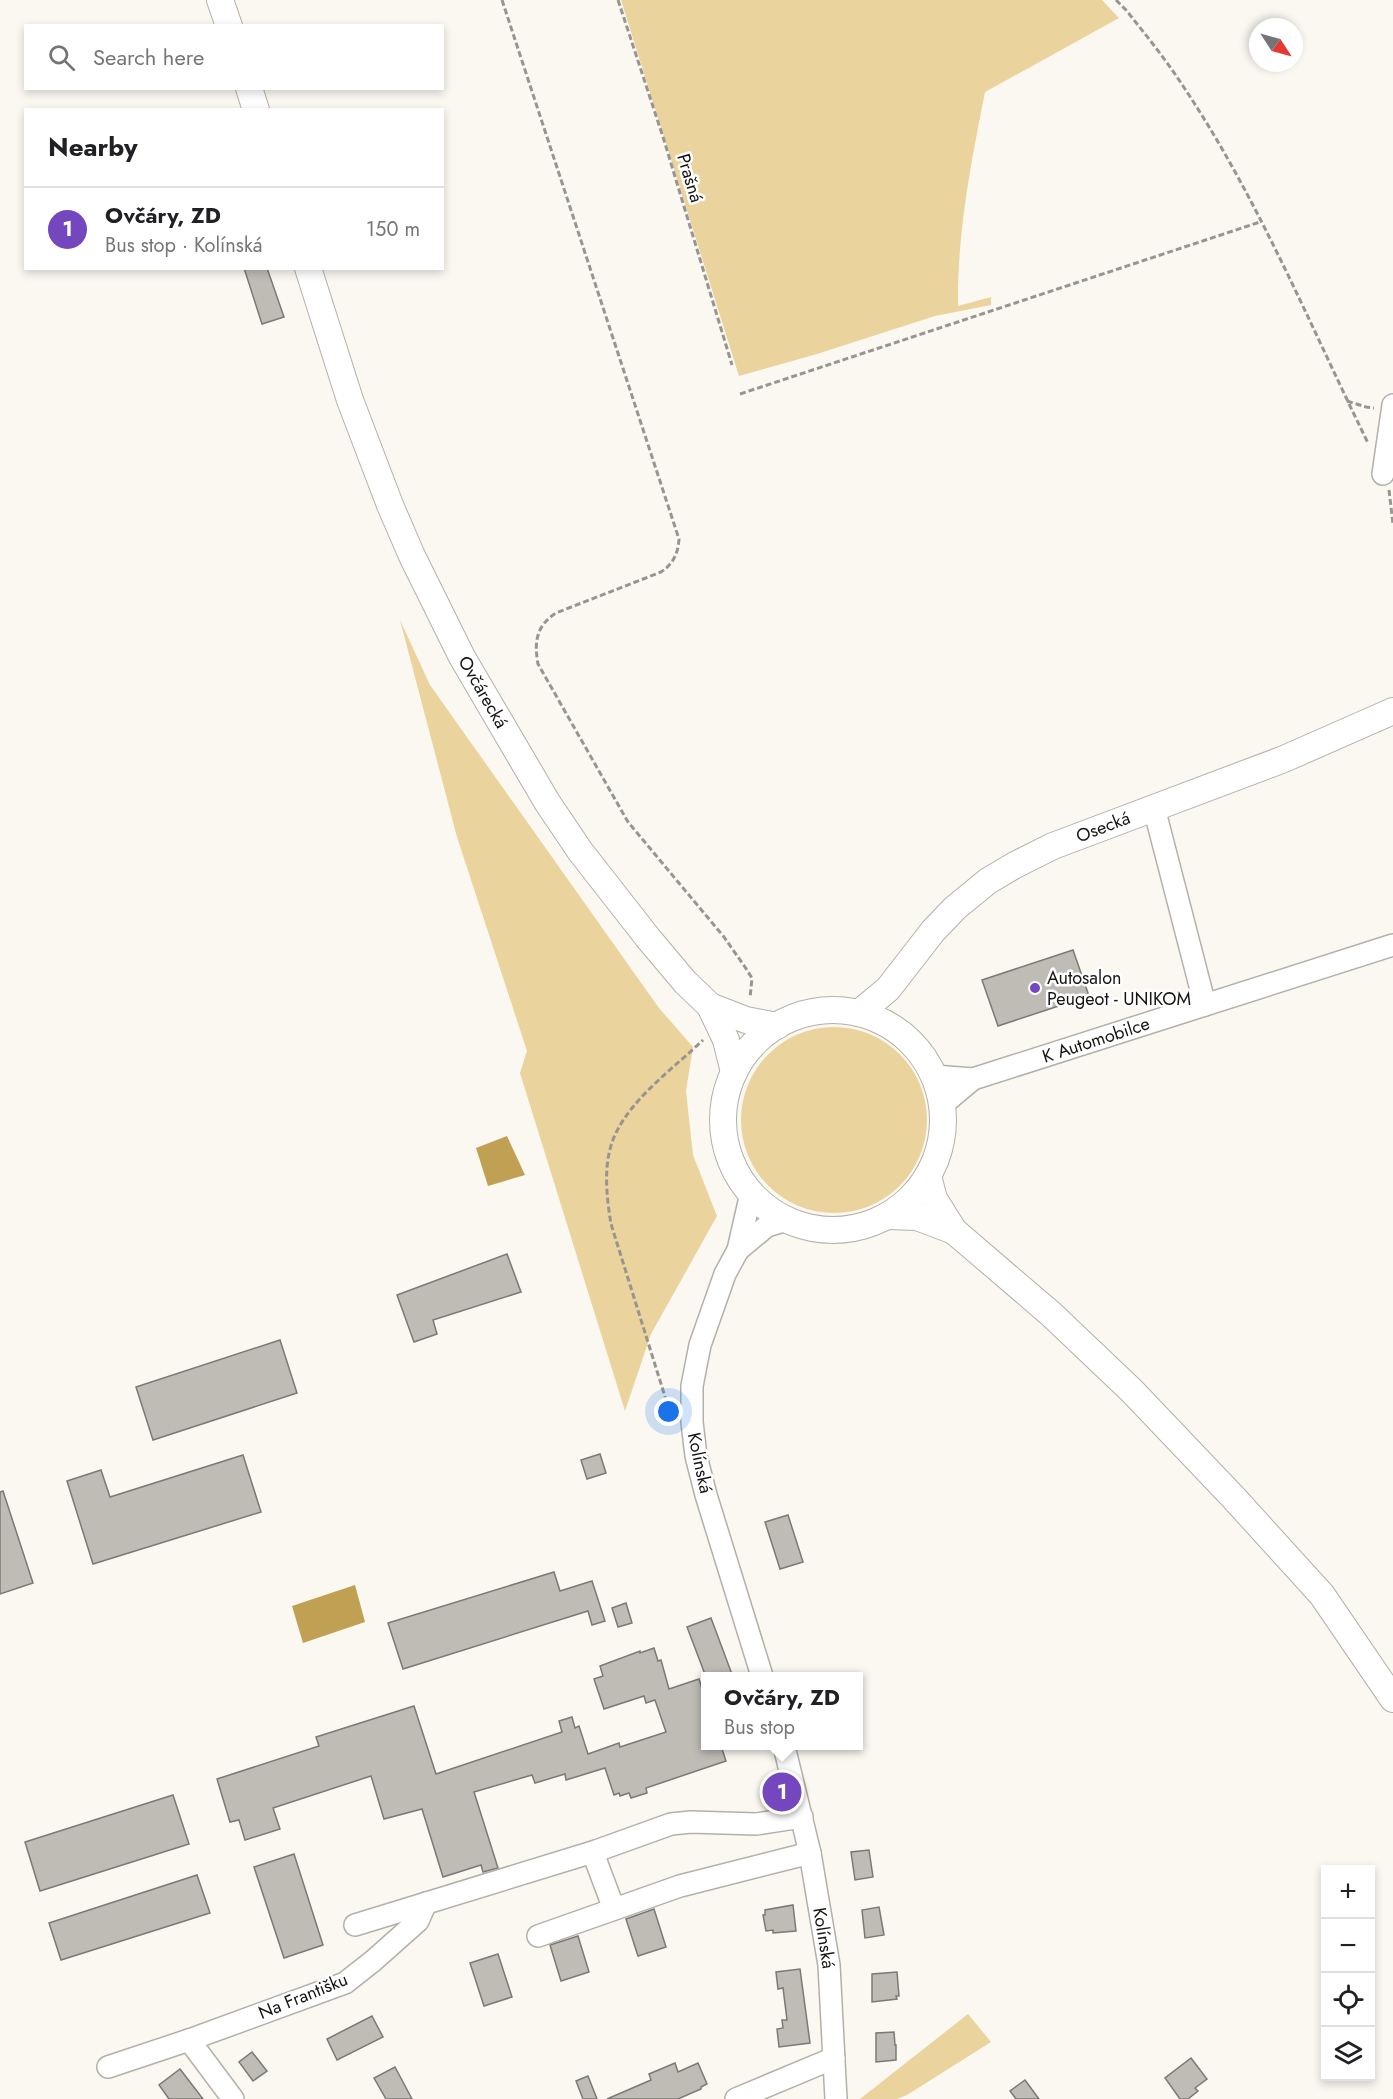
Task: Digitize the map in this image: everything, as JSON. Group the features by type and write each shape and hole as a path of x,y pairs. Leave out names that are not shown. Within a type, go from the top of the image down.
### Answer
{"main road":[{"path":"220,0 228,24"},
{"path":"250,90 255,108"},
{"name":"Ovčárecká","path":"309,270 350,400 386,495 412,556 462,657 547,802 580,851 648,938 685,982 710,1006 726,1040 734,1072"},
{"name":"Osecká","path":"859,1013 888,989 948,916 997,875 1043,850 1284,759 1393,711"},
{"path":"899,1031 898,1003 901,973"},
{"path":"710,1006 746,1020 777,1026"},
{"path":"838,1010 859,1013 880,1020 899,1031 920,1052 934,1076 942,1105 943,1130 938,1154 928,1176 910,1198 887,1216 863,1226 837,1230 812,1228 787,1220 768,1208 751,1193 736,1172 727,1148 723,1122 726,1096 734,1072 752,1046 777,1026 796,1016 817,1011 838,1010"},
{"path":"928,1176 934,1199 954,1231 1051,1314 1132,1391 1233,1497 1322,1595 1393,1699"},
{"path":"887,1216 917,1217 954,1231"}],"street":[{"path":"1383,474 1386,406"},
{"path":"1154,808 1205,1005"},
{"name":"K Automobilce","path":"934,1076 974,1079 1393,945"},
{"path":"942,1105 974,1079"},
{"name":"Kolínská","path":"751,1193 738,1250 725,1274 700,1345 692,1386 692,1422 694,1444 706,1495 760,1672"},
{"name":"Kolínská","path":"738,1250 767,1226 787,1220"},
{"name":"Kolínská","path":"785,1750 810,1852 829,1965 836,2099"},
{"path":"355,1925 596,1851 671,1824 691,1822 756,1824 802,1817"},
{"path":"596,1851 596,1861 614,1909"},
{"path":"538,1936 680,1886 810,1852"},
{"name":"Na Františku","path":"108,2067 345,1983 417,1921 426,1903"},
{"path":"189,2040 233,2099"},
{"path":"736,2099 834,2058"}],"path":[{"path":"502,0 679,539 678,549 670,566 661,572 548,618 541,626 537,636 535,648 538,664 628,822 724,938 752,978 746,1020"},
{"name":"Prašná","path":"618,0 663,136 732,365"},
{"path":"1116,0 1181,83 1221,148 1261,222 1383,474 1388,489 1393,524"},
{"path":"740,394 1261,222"},
{"path":"1347,401 1366,407 1386,406"},
{"path":"694,1444 678,1437 610,1224 606,1196 607,1170 617,1130 656,1083 704,1038 712,1036 726,1040"}],"shaded area":[{"path":"621,0 1102,0 1119,18 985,92 962,225 958,306 991,297 991,305 935,316 739,376"},
{"path":"400,620 430,685 659,1008 693,1047 686,1091 693,1155 717,1216 651,1334 625,1411 520,1073 527,1051 457,837"},
{"path":"834,1027 870,1034 900,1054 920,1084 927,1120 920,1156 900,1186 870,1206 834,1213 798,1206 768,1186 748,1156 741,1120 748,1084 768,1054 798,1034"},
{"path":"507,1136 525,1175 488,1186 476,1148"},
{"path":"355,1585 365,1622 303,1643 292,1606"},
{"path":"968,2014 991,2042 907,2095 897,2099 860,2099"}],"building":[{"path":"245,270 268,270 284,317 262,324"},
{"name":"Autosalon Peugeot - UNIKOM","path":"1073,950 1089,996 998,1026 982,980"},
{"path":"507,1254 521,1292 433,1320 437,1334 414,1342 397,1295"},
{"path":"280,1340 297,1393 153,1440 136,1387"},
{"path":"600,1454 606,1473 587,1479 581,1460"},
{"path":"243,1455 261,1512 93,1564 67,1481 101,1470 110,1497"},
{"path":"3,1491 33,1583 0,1594 0,1492"},
{"path":"788,1515 803,1562 780,1569 765,1522"},
{"path":"554,1572 560,1591 592,1581 605,1621 592,1625 588,1611 403,1669 388,1623"},
{"path":"626,1603 632,1623 618,1627 612,1608"},
{"path":"711,1618 731,1672 704,1672 687,1627"},
{"path":"654,1648 658,1661 661,1660 669,1689 699,1679 701,1685 701,1750 722,1750 726,1761 646,1788 647,1793 631,1798 629,1793 614,1795 605,1768 566,1780 565,1774 535,1783 532,1775 474,1792 498,1868 483,1872 481,1865 443,1877 422,1809 384,1819 371,1776 273,1808 280,1829 245,1840 239,1820 230,1822 217,1779 319,1746 316,1737 414,1706 436,1774 562,1732 559,1721 572,1717 575,1728 579,1726 588,1754 619,1743 620,1747 666,1732 655,1700 646,1703 644,1696 604,1709 594,1679 603,1676 600,1666 640,1651 640,1653"},
{"path":"173,1795 189,1844 40,1891 25,1842"},
{"path":"869,1850 873,1877 855,1880 851,1852"},
{"path":"294,1854 323,1945 284,1958 254,1867"},
{"path":"197,1875 210,1913 61,1960 49,1923"},
{"path":"793,1905 796,1931 773,1933 773,1930 766,1931 763,1915 765,1915 765,1910"},
{"path":"879,1907 884,1935 865,1938 862,1910"},
{"path":"654,1909 666,1947 638,1956 626,1919"},
{"path":"578,1936 589,1972 561,1981 550,1945"},
{"path":"498,1954 512,1997 484,2006 470,1963"},
{"path":"800,1969 810,2043 779,2047 777,2029 783,2028 782,2020 787,2020 783,1988 778,1989 776,1972"},
{"path":"897,1972 899,1996 896,1996 897,1999 872,2002 872,1974"},
{"path":"372,2016 383,2037 337,2060 327,2039"},
{"path":"894,2032 896,2060 876,2062 876,2033"},
{"path":"252,2052 267,2071 253,2081 239,2062"},
{"path":"1191,2058 1207,2079 1195,2088 1198,2091 1188,2099 1180,2099 1165,2078"},
{"path":"675,2063 678,2072 698,2063 707,2084 678,2099 607,2099 651,2080 649,2074"},
{"path":"395,2067 412,2099 386,2099 374,2078"},
{"path":"180,2069 203,2099 169,2099 159,2085"},
{"path":"588,2076 597,2099 583,2099 576,2081"},
{"path":"1025,2080 1039,2099 1016,2099 1010,2091"}],"place":[{"name":"Autosalon Peugeot - UNIKOM","path":"1035,988"},
{"name":"Ovčáry, ZD","path":"782,1792"}]}
